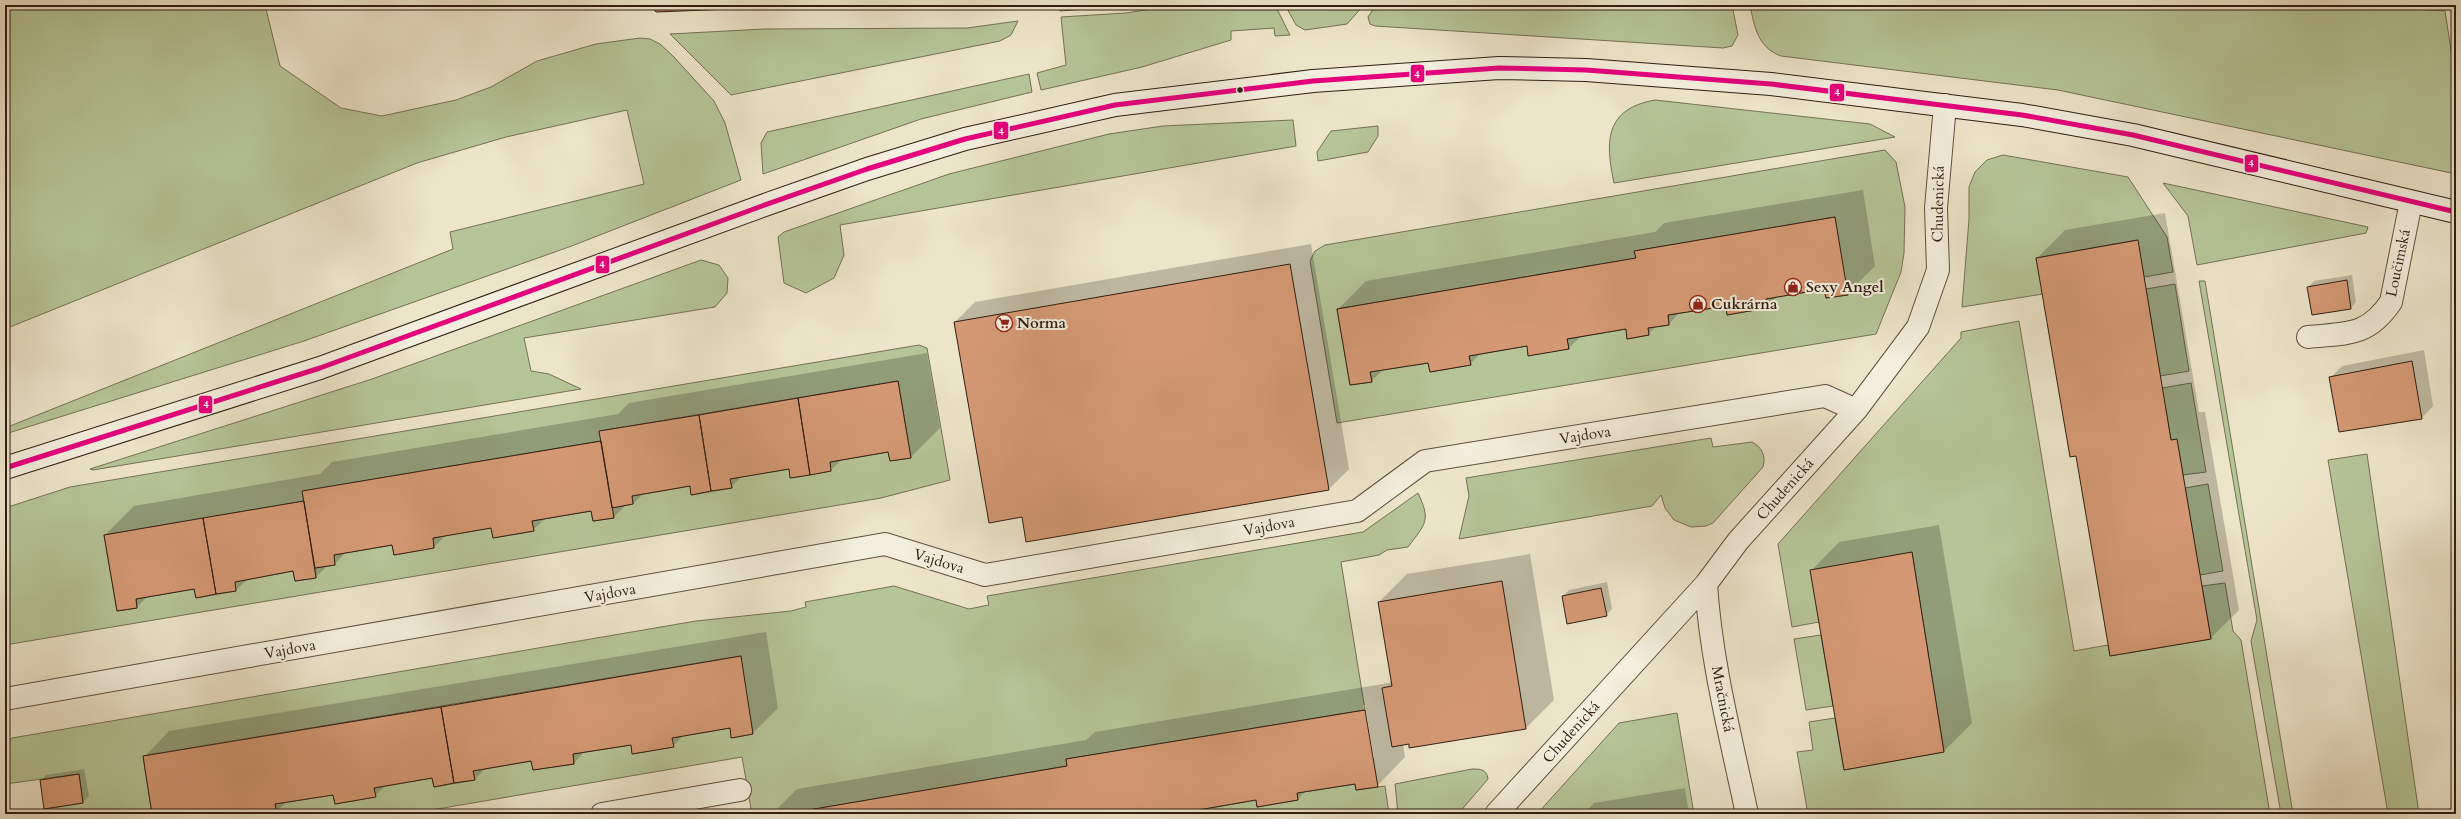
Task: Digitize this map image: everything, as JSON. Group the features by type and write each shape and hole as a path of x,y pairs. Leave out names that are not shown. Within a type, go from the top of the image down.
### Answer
{"street":[{"path":"5,468 320,368 867,169 965,139 1090,109 1313,81 1499,68 1586,70 1771,84 2022,115 2133,135 2456,212"},
{"name":"Chudenická","path":"1496,814 1706,584 1738,541 1856,410 1918,326 1938,270 1936,208 1945,105"},
{"name":"Loučimská","path":"2308,337 2367,328 2382,315 2392,302 2411,202"},
{"name":"Vajdova","path":"5,699 885,544 984,575 1357,511 1425,461 1824,396 1856,410"},
{"name":"Mračnická","path":"1706,584 1709,623 1719,680 1747,814"},
{"path":"602,814 740,790"}],"green space":[{"path":"5,5 265,5 280,66 341,108 382,116 456,100 491,87 537,61 596,44 640,38 650,39 660,44 673,56 714,101 725,123 741,180 569,247 304,341 5,434 5,428 453,249 450,232 644,184 627,110 506,137 417,163 5,329"},
{"path":"1060,5 1137,5 1060,11"},
{"path":"1177,5 1275,5 1290,35 1275,36 1274,28 1231,31 1231,40 1142,67 1041,90 1037,73 1066,65 1061,17 1126,13"},
{"path":"1285,5 1364,5 1347,24 1305,30 1296,25"},
{"path":"1376,5 1732,5 1738,35 1732,46 1723,48 1375,26 1370,24 1368,17"},
{"path":"1750,5 2346,5 2445,11 2456,82 2456,174 2058,90 1781,56 1767,48 1762,42 1753,21"},
{"path":"1018,21 1011,35 1000,41 731,95 670,34 764,29 967,28"},
{"path":"1029,74 1032,92 921,119 763,174 761,143 767,132"},
{"path":"1655,100 1870,124 1895,137 1614,183 1610,154 1612,129 1618,119 1626,111 1639,104"},
{"path":"1293,120 1296,146 840,225 844,255 834,278 806,293 784,283 778,237 784,232 949,174 1109,134 1163,126"},
{"path":"1378,126 1378,136 1368,152 1318,161 1317,152 1331,131"},
{"path":"1885,150 1896,162 1905,207 1904,253 1901,272 1876,334 1337,423 1310,261 1315,251 1325,245","holes":["1835,217 1847,295 1826,298 1824,289 1766,299 1767,308 1727,315 1726,306 1668,315 1669,325 1648,328 1649,335 1627,339 1626,329 1567,339 1569,349 1527,346 1469,356 1471,365 1430,372 1428,363 1370,372 1372,382 1350,385 1337,309 1636,258 1635,251"]},
{"path":"2003,155 2128,177 2167,237 2173,272 2144,277 2137,240 2036,258 2043,294 1962,307 1969,219 1969,187 1975,172 1987,160"},
{"path":"2163,183 2368,227 2366,233 2197,265 2188,216"},
{"path":"701,260 719,265 728,278 727,293 715,307 524,338 531,371 549,374 581,389 93,470 90,469 372,379"},
{"path":"2199,281 2205,281 2293,814 2281,814 2251,641 2257,620"},
{"path":"2175,284 2189,371 2160,376 2146,289"},
{"path":"2019,321 2074,651 2108,645 2110,656 2211,639 2202,586 2225,583 2233,631 2241,640 2270,814 1808,814 1797,752 1813,750 1809,722 1835,718 1844,770 1944,752 1912,552 1819,622 1792,627 1778,544 1961,338 1961,332"},
{"path":"919,345 927,348 950,480 881,498 5,645 5,508 70,487","holes":["898,381 911,458 890,461 888,452 830,462 831,471 791,478 789,469 730,479 732,488 692,495 690,486 632,496 633,504 612,508 614,518 593,521 591,511 532,521 534,531 493,538 491,528 433,538 434,548 394,555 392,545 334,555 335,565 315,568 316,578 295,581 293,571 235,582 236,591 196,598 194,589 136,599 137,608 117,611 104,535 304,501 303,491 601,441 600,431"]},
{"path":"2191,383 2206,472 2183,475 2177,440 2171,440 2162,388"},
{"path":"1711,438 1713,447 1752,442 1761,449 1764,463 1763,467 1713,523 1706,526 1691,527 1674,520 1665,508 1661,495 1652,506 1459,539 1469,496 1466,478"},
{"path":"2367,454 2419,814 2388,814 2328,460"},
{"path":"2208,484 2223,571 2200,575 2185,488"},
{"path":"1418,493 1424,510 1425,522 1408,547 1387,550 1379,555 1341,562 1365,710 1066,759 1067,766 786,814 752,814 742,757 408,814 272,814 277,813 275,804 333,795 335,804 375,797 374,788 432,778 434,787 475,780 473,771 531,761 533,770 574,764 573,754 631,745 633,754 673,747 672,738 730,728 732,738 753,734 740,656 143,756 152,814 13,814 83,803 79,774 5,784 5,746 12,738 696,621 791,611 806,607 805,602 894,586 969,609 989,605 987,596 1363,532"},
{"path":"1821,635 1833,706 1806,710 1794,639"},
{"path":"1677,713 1694,814 1537,814 1619,723"},
{"path":"1472,769 1485,771 1488,779 1458,814 1398,814 1395,784"},
{"path":"1355,784 1356,790 1385,786 1389,814 1199,814 1199,810 1256,800 1257,807 1298,800 1297,793"}],"building":[{"path":"650,5 779,5 779,7 656,12"},
{"path":"1835,217 1848,295 1826,298 1824,289 1766,299 1767,308 1727,315 1726,306 1668,315 1669,325 1648,328 1649,335 1627,339 1626,329 1567,339 1569,349 1528,356 1527,346 1469,356 1471,365 1430,372 1428,363 1370,372 1372,382 1350,385 1337,309 1636,258 1634,251"},
{"path":"2138,240 2171,440 2177,439 2211,639 2110,656 2076,456 2070,457 2036,258"},
{"path":"1290,264 1329,490 1026,542 1022,517 989,523 954,322"},
{"path":"2347,280 2351,309 2312,315 2307,287"},
{"path":"2412,361 2422,419 2339,432 2329,377"},
{"path":"898,381 911,458 890,461 888,452 830,462 831,471 810,475 798,398"},
{"path":"798,398 810,475 790,478 789,469 730,479 732,488 711,491 699,415"},
{"path":"699,415 711,491 691,495 690,486 632,496 633,504 612,508 599,431"},
{"path":"601,441 614,518 593,521 591,511 532,521 534,531 493,538 491,528 433,538 434,548 394,555 392,545 334,555 335,565 315,568 302,491"},
{"path":"304,501 316,578 295,581 293,571 235,582 236,591 216,594 203,518"},
{"path":"203,518 216,594 196,598 194,589 136,599 137,608 117,611 104,535"},
{"path":"1912,552 1944,752 1844,770 1810,570"},
{"path":"1502,581 1526,729 1409,748 1409,744 1392,747 1382,688 1392,686 1378,602"},
{"path":"1601,588 1607,616 1567,624 1562,596"},
{"path":"741,656 753,734 731,738 730,728 672,738 674,747 632,754 631,745 573,754 574,764 533,770 531,761 473,771 475,780 454,783 441,707"},
{"path":"441,707 454,783 434,787 432,778 374,788 376,797 335,804 333,795 275,804 277,813 272,814 234,814 234,811 215,814 152,814 143,756"},
{"path":"1365,710 1378,787 1356,790 1355,784 1297,793 1298,800 1257,807 1256,800 1198,810 1199,814 785,814 1067,766 1066,759"},
{"path":"79,774 83,803 44,809 40,780"}],"transit line":[{"name":"4","path":"5,468 320,368 762,206 867,169 965,139 1115,105 1313,81 1499,68 1586,70 1771,84 2022,115 2133,135 2456,212"}],"place":[{"name":"Sexy Angel","path":"1793,287"},
{"name":"Cukrárna","path":"1698,304"},
{"name":"Norma","path":"1004,323"}]}
